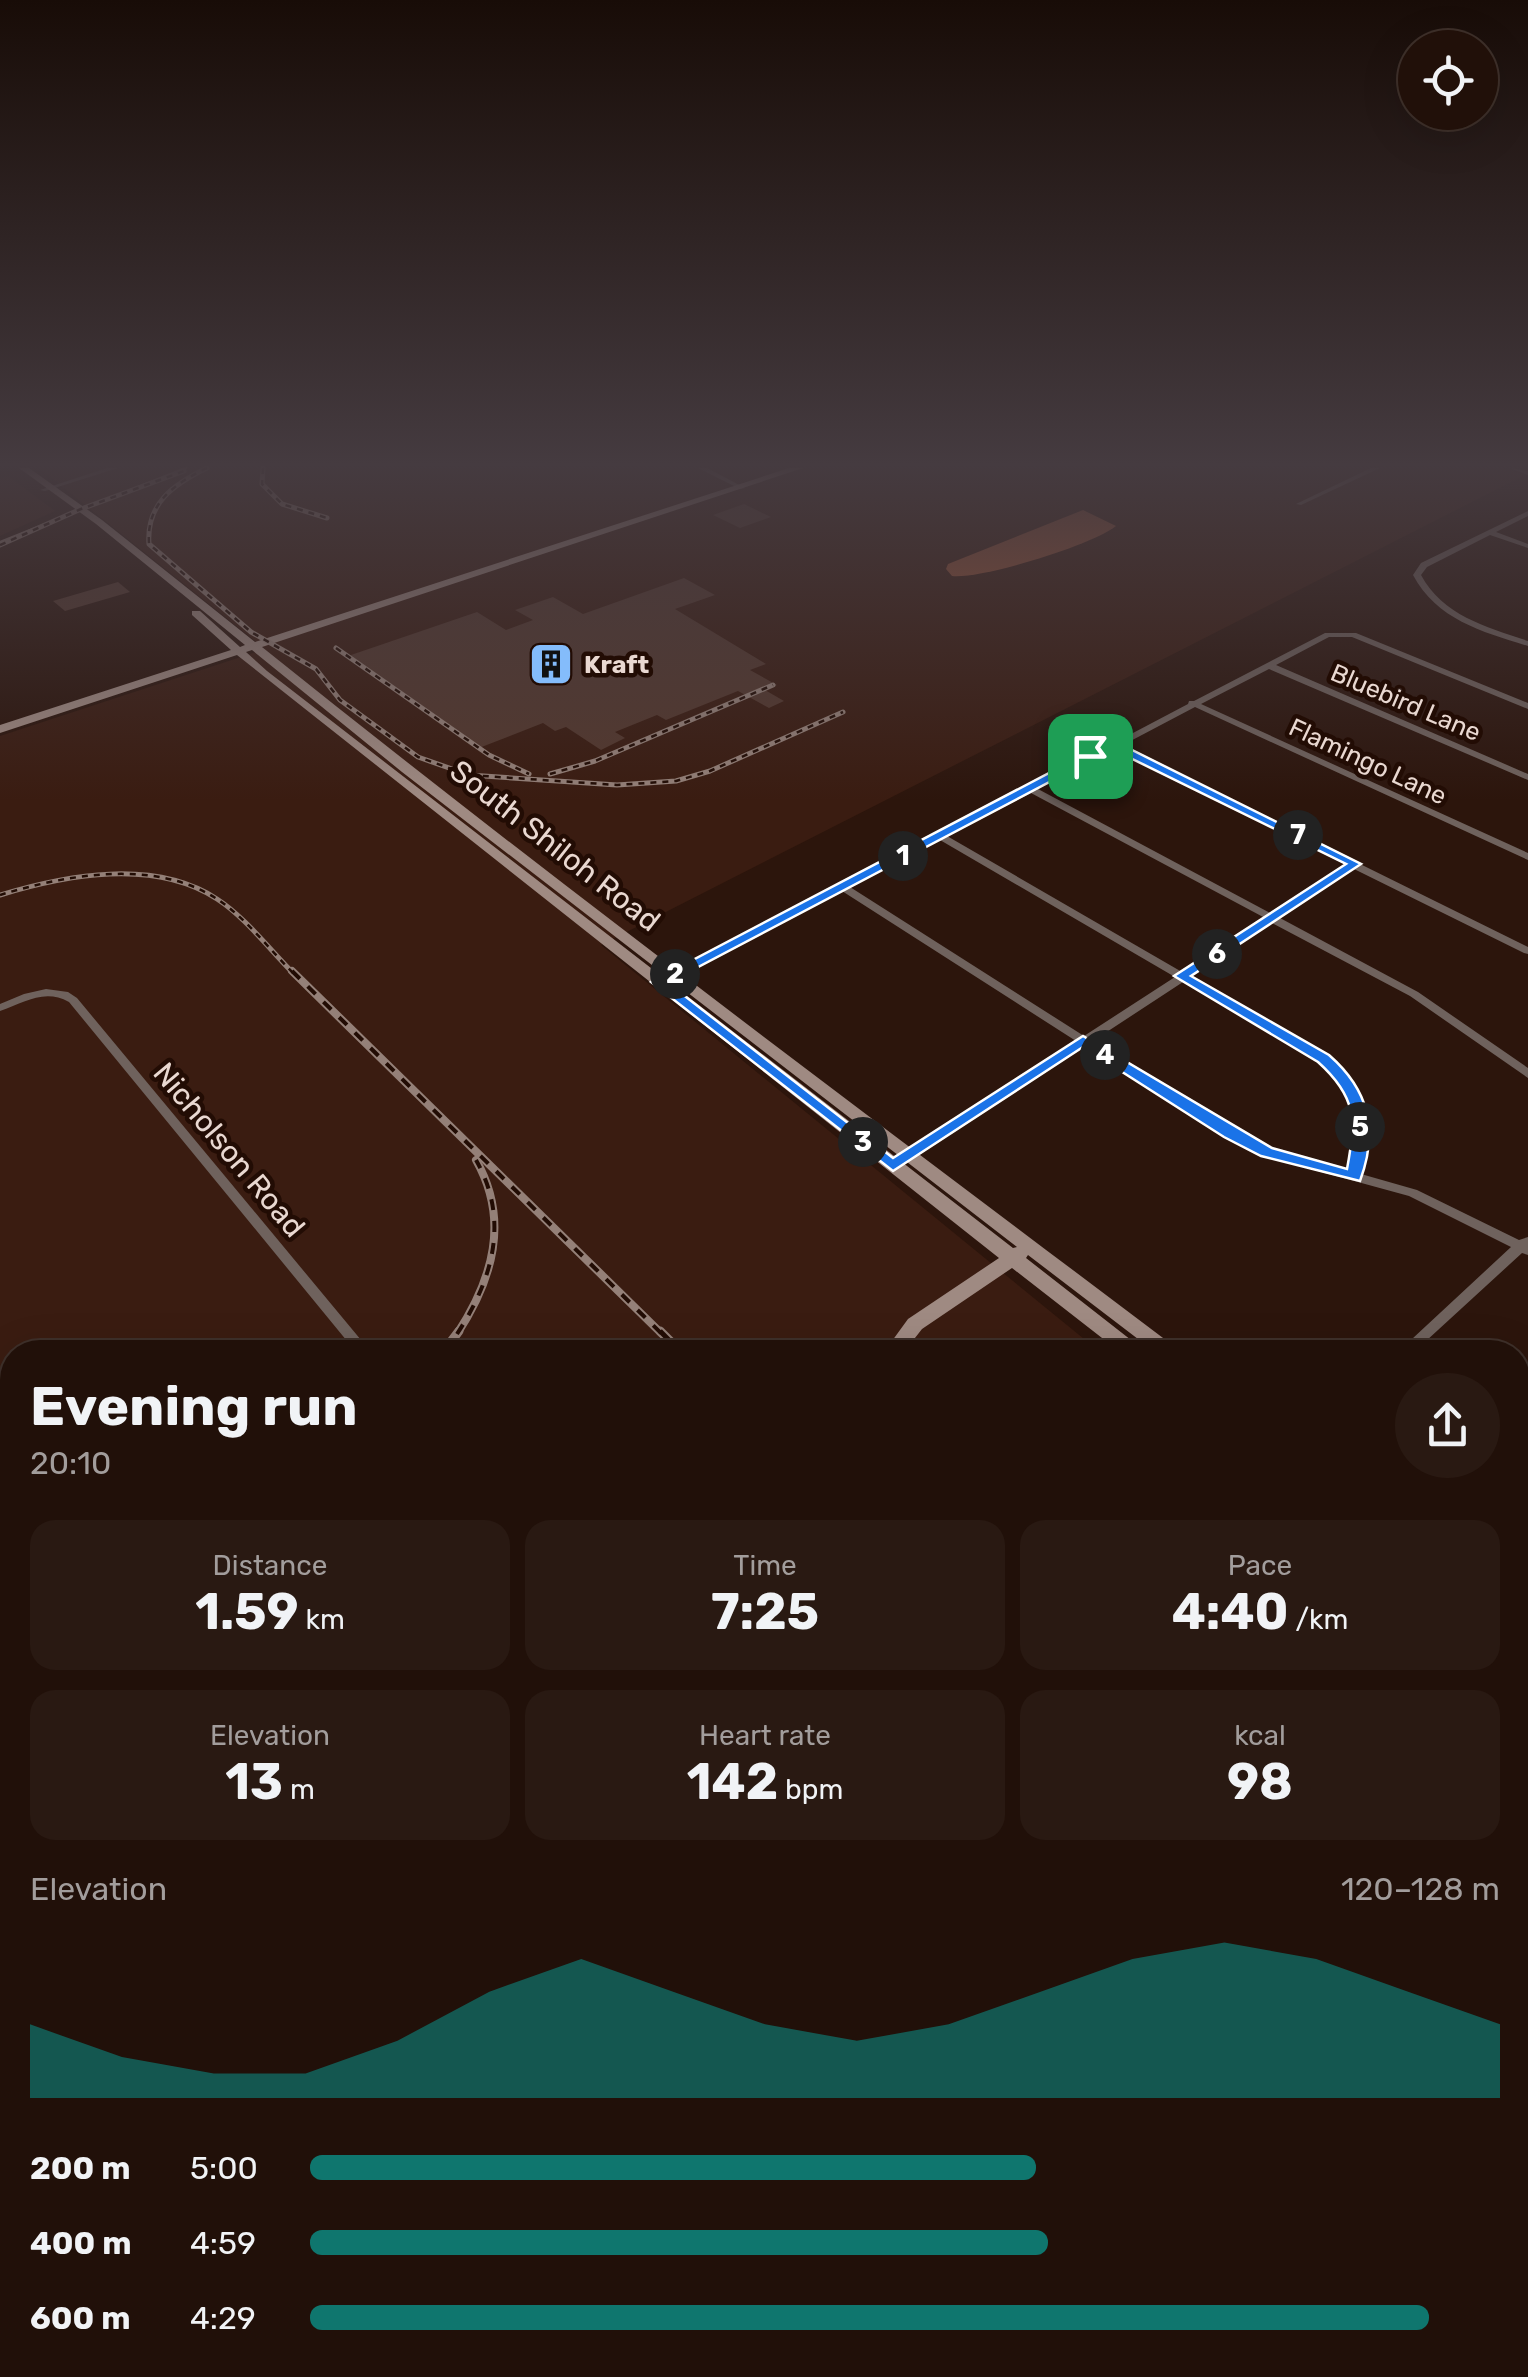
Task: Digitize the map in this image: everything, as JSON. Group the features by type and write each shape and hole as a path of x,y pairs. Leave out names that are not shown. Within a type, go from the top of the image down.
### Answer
{"main road":[{"name":"South Shiloh Road","path":"156,579 665,979 893,1166 1118,1340"},
{"path":"0,729 441,579"},
{"path":"0,718 454,579"},
{"name":"South Shiloh Road","path":"665,979 909,1155 1152,1340"},
{"path":"902,1340 915,1324 1029,1246"}],"street":[{"path":"1418,579 1423,590 1450,614 1528,644"},
{"path":"665,979 1328,635 1352,636 1528,706"},
{"name":"Bluebird Lane","path":"1268,665 1528,777"},
{"name":"Flamingo Lane","path":"1192,703 1528,857"},
{"path":"1112,745 1528,951"},
{"path":"1032,790 1414,994 1528,1074"},
{"path":"941,836 1323,1058 1340,1073 1360,1105 1354,1176"},
{"path":"893,1166 1355,864"},
{"path":"843,887 1230,1133 1267,1152 1428,1200 1526,1245 1418,1340"},
{"name":"Nicholson Road","path":"0,1008 49,990 62,992 72,1000 354,1340"}],"shaded area":[{"path":"178,579 1321,579 601,945 1085,1340 0,1340 0,736 265,649"}],"building":[{"name":"Kraft","path":"686,579 715,595 675,609 766,664 750,670 777,685 765,690 784,701 769,708 738,691 666,720 657,715 615,732 625,738 601,750 566,727 555,731 543,723 479,748 348,656 477,612 506,630 533,620 515,610 553,597 583,614"},
{"path":"118,582 130,592 65,611 53,601"}],"railway":[{"path":"189,579 251,632 316,669 340,700 418,757 469,775 617,785 676,781 710,771 843,712"},
{"path":"336,648 489,755 529,774"},
{"path":"550,774 595,761 773,685"},
{"path":"0,895 53,881 110,874 166,878 192,886 227,906 294,974"},
{"path":"292,971 662,1334"},
{"path":"458,1332 480,1292 493,1249 492,1205 476,1160"},
{"path":"660,1331 669,1340"},
{"path":"452,1340 458,1332"}],"place":[{"name":"Kraft","path":"551,664"}],"route":[{"path":"1112,745 1355,864 1181,976 1323,1058 1340,1073 1360,1105 1354,1176 1267,1152 1230,1133 1083,1040 893,1166 658,982 1068,771 1090,756 1112,745"}]}
